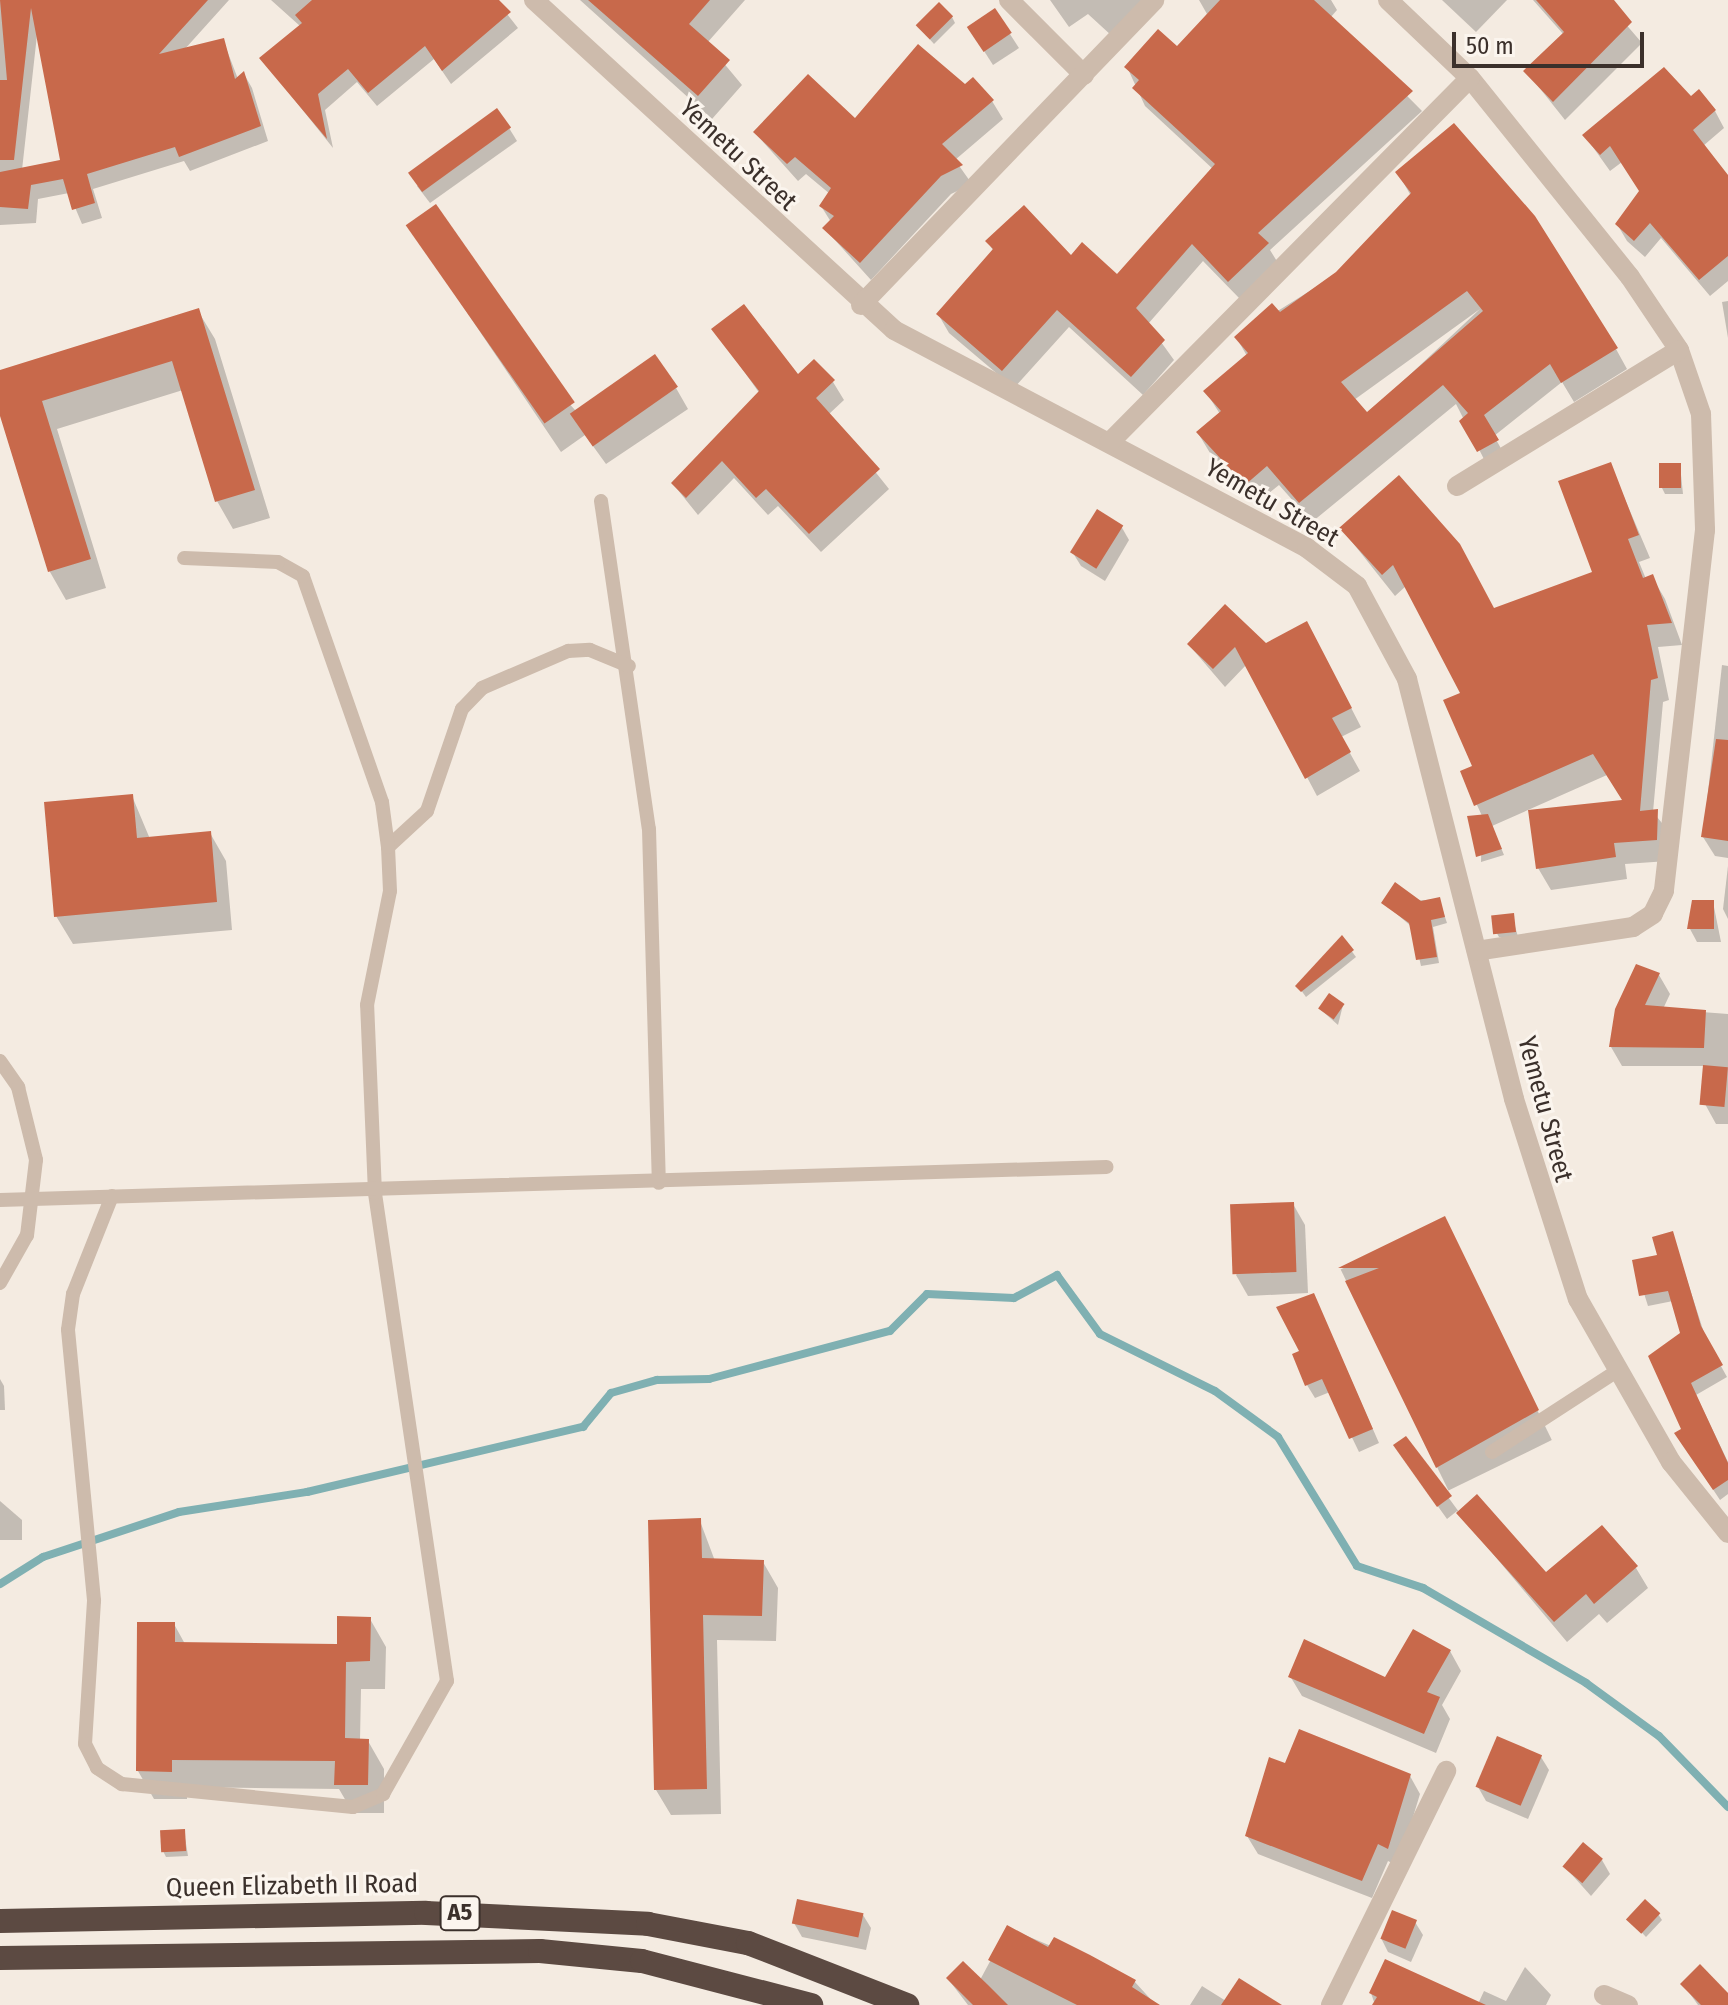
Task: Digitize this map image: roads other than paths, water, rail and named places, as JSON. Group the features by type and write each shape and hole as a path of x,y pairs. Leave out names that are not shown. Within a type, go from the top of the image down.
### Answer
{"highway":[{"name":"Queen Elizabeth II Road","path":"0,1921 460,1913 648,1924 748,1943 907,2005"},
{"path":"459,1949 460,1913"},
{"name":"A5","path":"0,1958 459,1949 642,1961 811,2005"}],"street":[{"name":"Yemetu Street","path":"534,0 861,305 935,355 1307,548 1357,586 1407,679 1550,1226 1614,1373 1728,1533"},
{"path":"1009,0 1084,75"},
{"path":"861,305 1154,0"},
{"path":"1388,0 1470,78 1573,203 1679,350 1701,414 1705,530 1664,891 1653,914 1633,927 1477,951"},
{"path":"1109,443 1470,78"},
{"path":"1457,486 1679,350"},
{"path":"1331,2005 1446,1771"},
{"path":"1604,1995 1628,2005"}],"lane":[{"path":"601,501 629,666 649,829 659,1183"},
{"path":"112,1196 73,1294 68,1330 91,1555 85,1744 97,1768 122,1784 353,1807 383,1794 447,1681 375,1193 367,1005 390,891 382,802 303,576 278,562 184,558"},
{"path":"388,847 427,811 462,709 482,688 568,651 590,650 629,666"},
{"path":"0,1061 31,1125 34,1199 27,1235 0,1283"},
{"path":"0,1200 375,1193 1107,1167"},
{"path":"1492,1452 1614,1373"}],"waterway":[{"path":"0,1584 43,1557 179,1512 307,1492 583,1427 611,1393 657,1380 709,1379 890,1331 927,1294 1014,1298 1057,1275 1100,1334 1215,1391 1278,1437 1357,1566 1423,1588 1586,1683 1659,1736 1728,1807"}]}
